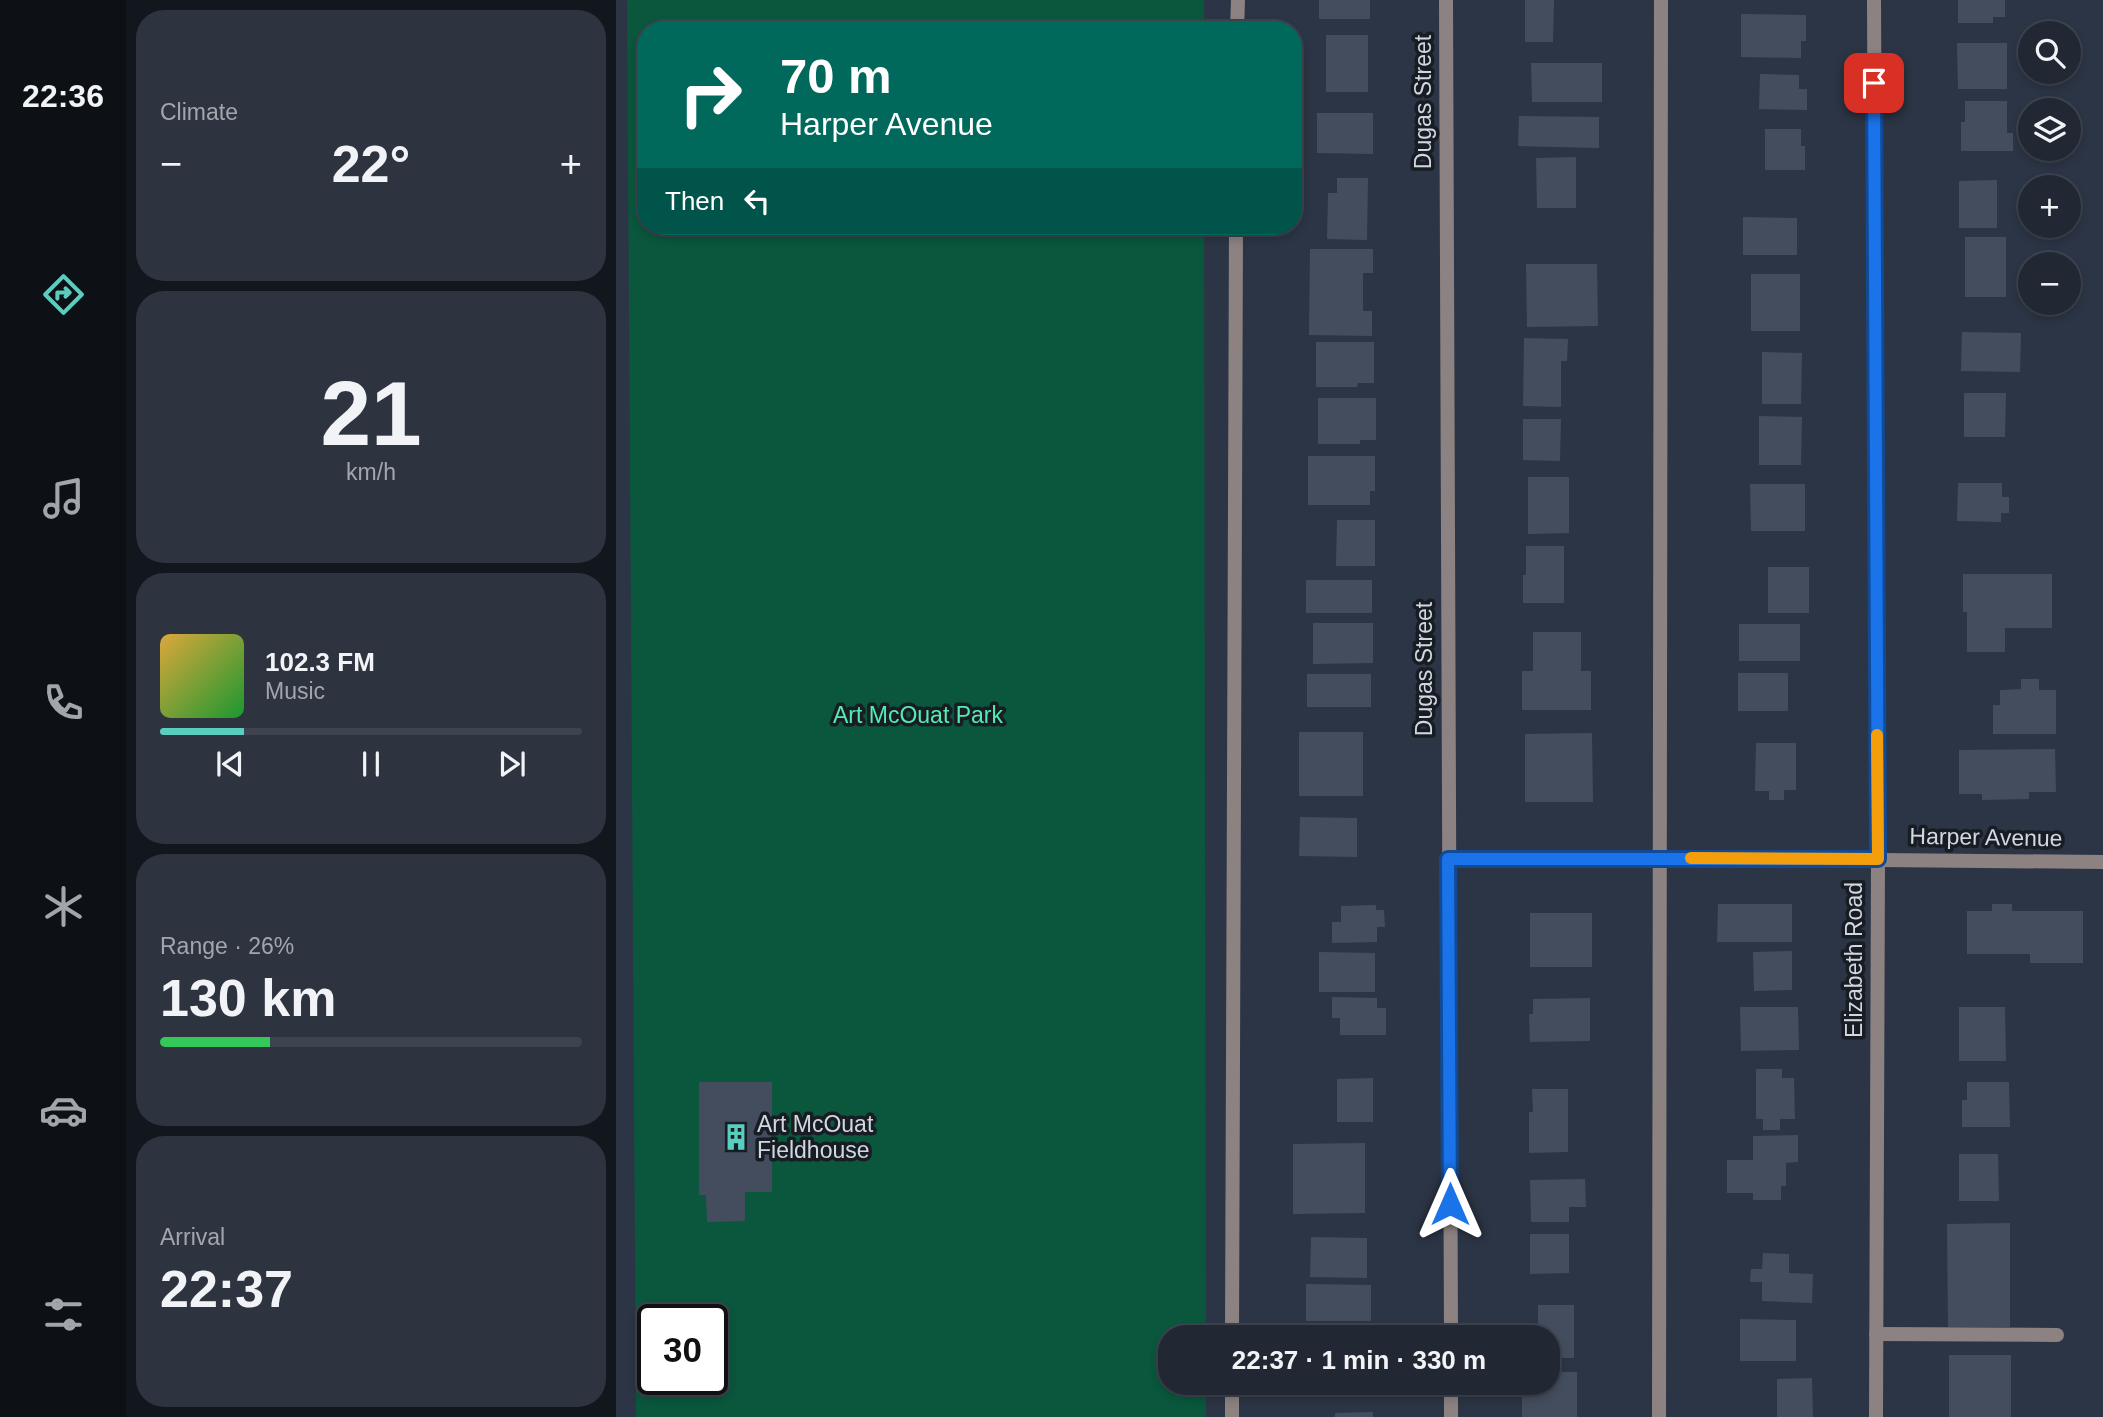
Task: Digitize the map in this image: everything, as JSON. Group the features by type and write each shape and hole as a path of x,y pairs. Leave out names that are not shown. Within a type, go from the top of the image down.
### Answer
{"street":[{"path":"1237,21 1238,0"},
{"name":"Dugas Street","path":"1446,0 1451,1325"},
{"path":"1659,1417 1661,0"},
{"name":"Elizabeth Road","path":"1874,0 1878,859 1876,1417"},
{"path":"1232,1325 1236,235"},
{"name":"Harper Avenue","path":"1448,859 2103,862"},
{"path":"1876,1334 2057,1335"},
{"path":"1232,1395 1232,1417"},
{"path":"1451,1395 1451,1417"}],"green space":[{"name":"Art McOuat Park","path":"627,0 1204,0 1204,21 637,21 637,235 1204,235 1206,1325 1158,1325 1158,1395 1206,1395 1206,1417 636,1417"}],"building":[{"path":"1319,0 1370,0 1370,19 1319,19"},
{"path":"1525,0 1554,0 1553,42 1525,42"},
{"path":"1958,0 2005,0 2005,17 1993,17 1993,23 1958,23"},
{"path":"1741,14 1806,15 1806,41 1801,41 1801,58 1741,57"},
{"path":"1326,35 1368,35 1368,92 1326,92"},
{"path":"1957,43 2007,43 2007,89 1958,89"},
{"path":"1531,63 1602,63 1602,102 1532,102"},
{"path":"1760,74 1799,75 1799,89 1807,89 1807,110 1759,109"},
{"path":"1965,101 2007,101 2007,133 2013,133 2013,151 1961,151 1961,122 1965,122"},
{"path":"1317,113 1373,113 1373,154 1317,153"},
{"path":"1519,116 1599,117 1599,148 1518,146"},
{"path":"1765,129 1801,129 1801,146 1805,146 1805,170 1765,170"},
{"path":"1576,157 1576,208 1537,208 1536,158"},
{"path":"1337,178 1368,178 1367,240 1327,239 1328,193 1337,193"},
{"path":"1997,180 1997,228 1959,228 1959,181"},
{"path":"1743,217 1797,218 1797,255 1743,255"},
{"path":"1965,237 2006,237 2006,297 1965,297"},
{"path":"1310,249 1373,249 1373,273 1363,273 1363,311 1372,311 1372,336 1309,335"},
{"path":"1526,264 1597,264 1598,326 1527,327"},
{"path":"1751,274 1800,274 1800,331 1751,331"},
{"path":"1962,332 2021,333 2020,372 1961,371"},
{"path":"1524,338 1568,339 1567,361 1561,361 1561,407 1523,406"},
{"path":"1316,342 1374,342 1374,383 1358,383 1357,387 1316,387"},
{"path":"1762,352 1802,353 1801,404 1762,404"},
{"path":"1964,393 2006,393 2005,437 1964,437"},
{"path":"1318,398 1376,398 1376,440 1360,440 1360,444 1318,444"},
{"path":"1759,416 1802,417 1801,465 1759,465"},
{"path":"1523,419 1561,419 1560,461 1523,460"},
{"path":"1308,456 1375,456 1375,491 1370,491 1370,505 1308,505"},
{"path":"1528,477 1569,477 1569,533 1528,534"},
{"path":"1958,483 2002,483 2002,497 2009,497 2009,513 2001,513 2001,522 1957,521"},
{"path":"1750,484 1805,484 1805,531 1751,531"},
{"path":"1337,520 1375,520 1375,566 1336,566"},
{"path":"1526,546 1564,546 1564,603 1523,603"},
{"path":"1768,567 1809,567 1809,613 1768,613"},
{"path":"1963,574 2052,574 2052,628 2005,628 2005,652 1967,652"},
{"path":"1306,580 1372,580 1372,613 1306,613"},
{"path":"1313,623 1373,623 1373,663 1313,664"},
{"path":"1739,624 1800,624 1800,661 1739,661"},
{"path":"1533,632 1581,632 1581,671 1591,671 1591,710 1522,710 1522,671 1533,671"},
{"path":"1738,673 1788,673 1788,711 1738,711"},
{"path":"1307,674 1371,674 1371,707 1307,707"},
{"path":"2021,679 2039,679 2039,690 2056,690 2056,734 1993,734 1993,705 2000,705 2000,690 2021,689"},
{"path":"1299,732 1363,732 1363,796 1299,796"},
{"path":"1592,733 1593,802 1525,802 1525,734"},
{"path":"1756,743 1796,743 1796,790 1784,790 1784,800 1769,800 1769,791 1755,791"},
{"path":"2055,749 2056,792 2029,792 2029,799 1982,800 1982,794 1959,794 1959,750"},
{"path":"1300,817 1357,818 1357,857 1299,856"},
{"path":"1718,904 1792,904 1792,942 1717,942"},
{"path":"1992,904 2012,904 2012,911 2083,911 2083,963 2030,963 2030,954 1967,954 1967,911 1992,911"},
{"path":"1376,905 1376,910 1384,910 1385,927 1377,927 1377,942 1332,943 1332,922 1341,922 1341,906"},
{"path":"1530,913 1592,913 1592,967 1530,967"},
{"path":"1792,951 1792,990 1754,991 1753,952"},
{"path":"1319,952 1375,953 1375,992 1319,992"},
{"path":"1332,997 1377,998 1377,1008 1386,1008 1386,1035 1340,1035 1340,1018 1332,1018"},
{"path":"1590,998 1590,1041 1530,1042 1529,1014 1533,1014 1533,999"},
{"path":"1740,1007 1798,1007 1799,1050 1741,1051"},
{"path":"1959,1007 2005,1007 2006,1061 1959,1061"},
{"path":"1756,1069 1782,1069 1782,1078 1794,1078 1795,1119 1780,1119 1780,1130 1763,1130 1763,1119 1756,1119"},
{"path":"1373,1078 1373,1122 1337,1122 1337,1079"},
{"name":"Art McOuat Fieldhouse","path":"699,1082 772,1082 772,1192 745,1192 745,1221 707,1222 706,1195 699,1195"},
{"path":"1967,1082 2009,1082 2010,1127 1962,1127 1962,1100 1967,1100"},
{"path":"1532,1089 1568,1089 1568,1152 1529,1153"},
{"path":"1798,1135 1798,1162 1786,1163 1786,1186 1781,1186 1781,1200 1753,1200 1753,1193 1727,1193 1727,1160 1753,1160 1753,1136"},
{"path":"1365,1143 1365,1213 1293,1214 1293,1144"},
{"path":"1959,1154 1998,1154 1999,1201 1959,1201"},
{"path":"1585,1179 1586,1207 1569,1207 1569,1222 1531,1222 1530,1180"},
{"path":"2010,1223 2010,1327 1948,1327 1947,1224"},
{"path":"1530,1234 1569,1234 1569,1273 1530,1274"},
{"path":"1311,1237 1367,1238 1367,1278 1310,1277"},
{"path":"1763,1253 1789,1254 1789,1273 1813,1274 1812,1303 1762,1301 1762,1282 1750,1282 1751,1269 1762,1269"},
{"path":"1306,1284 1371,1285 1371,1321 1306,1321"},
{"path":"1538,1305 1574,1305 1574,1358 1560,1358 1560,1325 1538,1325"},
{"path":"1740,1319 1796,1320 1796,1361 1740,1361"},
{"path":"1949,1355 2011,1355 2011,1417 1949,1417"},
{"path":"1560,1372 1577,1372 1577,1417 1522,1417 1522,1395 1560,1395"},
{"path":"1812,1378 1813,1417 1777,1417 1777,1379"},
{"path":"1373,1412 1373,1417 1335,1417 1335,1413"}],"slow traffic":[{"path":"1691,858 1878,859 1877,735"}],"place":[{"name":"Art McOuat Fieldhouse","path":"736,1137"}],"route":[{"path":"1450,1204 1448,859 1878,859 1874,83"}]}
